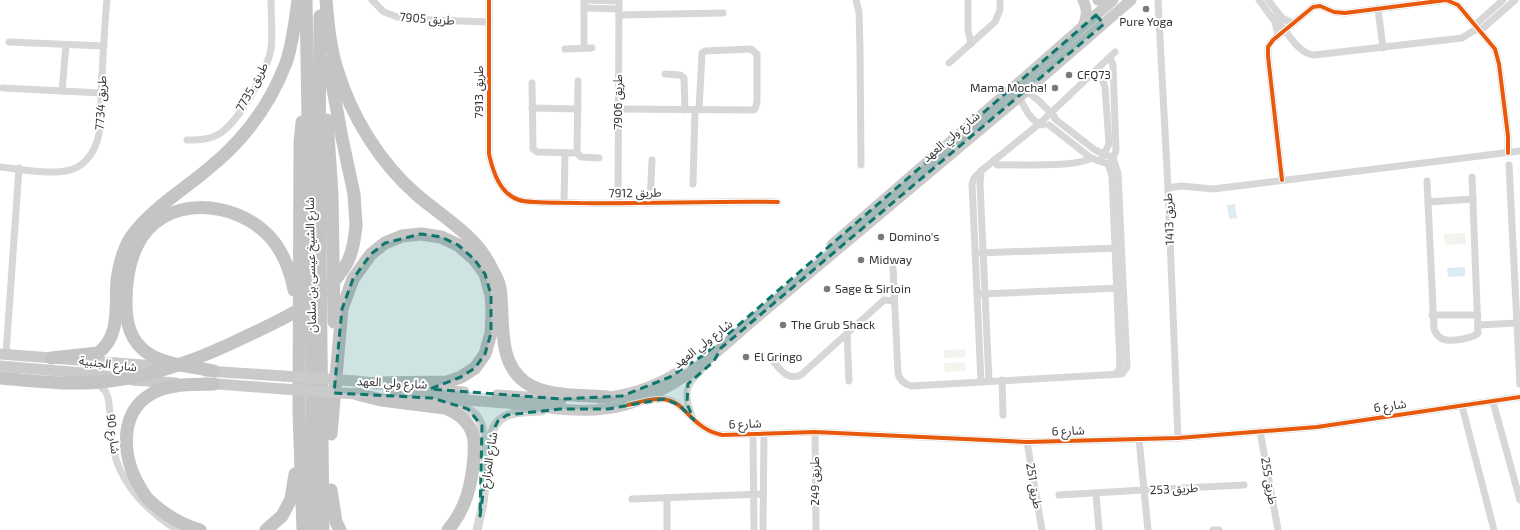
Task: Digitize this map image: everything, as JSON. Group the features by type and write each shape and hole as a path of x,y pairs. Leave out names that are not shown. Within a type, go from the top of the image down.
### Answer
{"highway":[{"path":"52,358 98,353 110,341 114,330 117,279 121,259 130,239 142,223 158,208 231,150 253,124 272,94 286,62 298,0"},
{"name":"شارع الشيخ عيسى بن سلمان","path":"306,0 312,358 312,530"},
{"path":"0,378 73,384 109,381 163,370 204,356 288,317 317,298 334,281 348,261 354,243 356,225 354,194 335,102 322,3"},
{"path":"322,3 337,69 352,108 369,140 392,170 416,195 464,232 481,250 492,268 500,287 505,350 513,370 525,382 548,392 607,397"},
{"name":"شارع الشيخ عيسى بن سلمان","path":"322,3 320,28 319,166 323,530"},
{"path":"320,28 332,194 334,255 330,530"},
{"path":"303,530 299,412 300,143 308,76"},
{"path":"214,378 160,360 149,354 139,346 132,336 126,319 126,293 129,274 137,245 148,229 164,216 183,209 205,206 227,210 247,218 258,226 272,240 284,257 292,278 299,320"},
{"path":"331,434 342,309 353,279 371,254 385,243 402,236 421,234 441,237 458,245 474,260 485,274 491,295 491,333 485,354 475,368 461,377 447,382 376,384"},
{"path":"182,530 149,501 136,481 129,463 126,445 127,428 131,415 139,404 150,394 162,388 214,378"},
{"path":"356,388 381,400 445,408 454,412 466,422 473,435 475,446 471,487 462,510 448,530"},
{"path":"266,530 282,516 291,499 296,464 299,412"},
{"path":"331,490 336,522 340,530"},
{"path":"149,501 186,526 200,530"}],"main road":[{"path":"1083,26 1087,15 1084,0"},
{"name":"شارع ولي العهد","path":"214,378 283,389 356,388 376,384 494,395 562,399 622,396 647,388 670,377 705,354 1083,26 1100,6 1113,0"},
{"name":"شارع ولي العهد","path":"214,378 283,376 356,388 432,398 587,411 608,410 628,405 649,396 686,376 721,348 1107,22 1131,0"},
{"path":"1022,94 1021,88 1044,66 1058,48"},
{"name":"شارع الجنبية","path":"3,354 139,364 214,378"},
{"name":"شارع الجنبية","path":"0,366 83,373 147,381 214,378"}],"street":[{"name":"طريق 7734","path":"0,167 60,172 72,170 88,160 99,134 101,117 106,0"},
{"name":"طريق 7735","path":"187,140 208,139 221,132 232,122 252,93 267,63 270,50 272,37 271,0"},
{"name":"طريق 7905","path":"372,0 384,12 403,19 489,22"},
{"name":"طريق 7913","path":"489,0 489,154 492,168 498,183"},
{"path":"856,0 859,12 861,165"},
{"path":"968,0 968,30 971,44"},
{"path":"949,63 995,22 1000,10 1000,0"},
{"path":"1084,0 1100,6"},
{"path":"1093,0 1100,6 1107,22"},
{"name":"طريق 1413","path":"1158,0 1168,188 1178,438"},
{"path":"1259,0 1275,22 1278,35"},
{"path":"1268,0 1282,18 1292,24"},
{"path":"1282,180 1268,56 1270,43 1310,9 1318,6 1340,13 1448,0 1458,5 1491,43 1498,56 1508,136 1508,152"},
{"path":"1478,27 1487,14 1503,0"},
{"path":"1271,16 1303,52 1310,55 1462,38 1515,0"},
{"path":"584,48 584,3 723,13"},
{"name":"طريق 7906","path":"618,203 619,6"},
{"path":"1378,9 1383,48"},
{"path":"1470,18 1487,14"},
{"path":"9,42 104,46"},
{"path":"62,91 66,45"},
{"path":"565,49 592,48"},
{"path":"618,109 685,110 697,110 753,110 755,109 757,102 757,54 751,49 705,51 702,54 697,110 693,184"},
{"path":"981,382 972,184 974,178 1039,124 1053,116 1116,52"},
{"path":"893,268 898,374 903,383 911,386 1114,374 1119,370 1120,288 1110,161 1116,151 1113,65 1110,58"},
{"path":"1098,69 1105,87 1109,144 1102,157"},
{"path":"665,74 680,75 684,78 685,110"},
{"path":"577,154 578,81"},
{"path":"532,84 533,149 537,152 577,154 581,157 599,158"},
{"path":"3,88 101,93"},
{"path":"1022,94 1053,116 1102,157 1110,161"},
{"path":"1022,94 1032,119 1039,124 1049,125 1091,158"},
{"path":"532,108 578,109"},
{"path":"1049,125 1053,116"},
{"path":"1168,188 1181,186 1214,189 1520,151"},
{"path":"564,202 565,153"},
{"path":"994,160 997,165 1071,164 1085,162 1091,158 1102,157"},
{"path":"650,203 652,160"},
{"path":"1509,165 1517,258 1517,324 1520,384"},
{"path":"3,354 19,168"},
{"path":"981,171 980,184 988,381"},
{"path":"1427,181 1432,315 1435,332 1440,338 1450,342 1477,335 1478,314 1472,177"},
{"name":"طريق 7912","path":"498,183 507,193 519,200 618,203 712,201 778,202"},
{"path":"1428,202 1473,199"},
{"path":"975,254 1118,248"},
{"path":"977,295 1120,288"},
{"path":"772,360 784,374 796,377 801,375 884,300 894,301"},
{"path":"1432,315 1478,314"},
{"path":"1478,325 1517,324"},
{"path":"847,333 849,381"},
{"path":"694,420 687,404 686,394 688,384 694,377 714,361 721,348"},
{"name":"شارع 90","path":"83,373 96,382 106,392 115,455 126,481 140,501 156,516 177,530"},
{"path":"1002,380 1003,415"},
{"name":"شارع 6","path":"628,405 655,399 672,401 679,405 694,420 711,432 730,435 815,432 1027,442 1178,438 1317,427 1520,397"},
{"name":"شارع المزارع","path":"432,398 468,409 476,416 482,426 484,437 479,499 480,516"},
{"path":"1493,402 1520,500"},
{"path":"1462,406 1494,530"},
{"name":"شارع المزارع","path":"477,530 484,498 491,435 495,425 502,418 511,413 560,409"},
{"name":"طريق 255","path":"1260,431 1278,530"},
{"name":"طريق 249","path":"815,432 816,530"},
{"path":"753,434 754,530"},
{"path":"763,530 764,434"},
{"path":"1059,495 1144,490 1139,439"},
{"name":"طريق 251","path":"1027,442 1042,530"},
{"name":"طريق 253","path":"1148,530 1144,490 1244,485"},
{"path":"1096,493 1099,530"},
{"path":"632,499 667,499 763,494"},
{"path":"667,499 667,530"},
{"path":"1213,530 1219,530"}],"highlighted area":[{"path":"1096,15 1104,24 721,348 714,361 688,384 687,404 694,420 679,405 664,399 608,409 560,409 507,415 498,421 491,435 480,516 482,426 468,409 432,398 334,393 342,309 353,279 371,254 385,243 421,234 441,237 458,245 474,259 485,274 491,295 491,333 485,354 475,368 461,377 430,389 562,399 622,396 670,377 705,354"}],"shaded area":[{"path":"1235,204 1237,218 1229,219 1227,205"},
{"path":"1465,233 1466,244 1445,245 1444,234"},
{"path":"1465,267 1465,276 1448,277 1447,268"},
{"path":"965,349 965,357 944,358 944,350"},
{"path":"965,362 966,371 945,372 944,363"}],"cycle path":[{"path":"489,0 489,154 498,182 512,197 525,201 549,203 778,202"},
{"path":"1282,180 1268,47 1273,40 1313,7 1320,6 1334,12 1345,13 1446,0 1458,5 1495,49 1499,64 1508,136 1508,153"},
{"path":"628,405 655,399 671,401 680,406 703,427 722,435 815,432 1027,442 1178,438 1317,427 1520,397"}],"place":[{"name":"Pure Yoga","path":"1146,9"},
{"name":"CFQ73","path":"1069,75"},
{"name":"Mama Mocha!","path":"1055,88"},
{"name":"Domino's","path":"881,237"},
{"name":"Midway","path":"861,260"},
{"name":"Sage & Sirloin","path":"827,289"},
{"name":"The Grub Shack","path":"783,325"},
{"name":"El Gringo","path":"746,357"}]}
